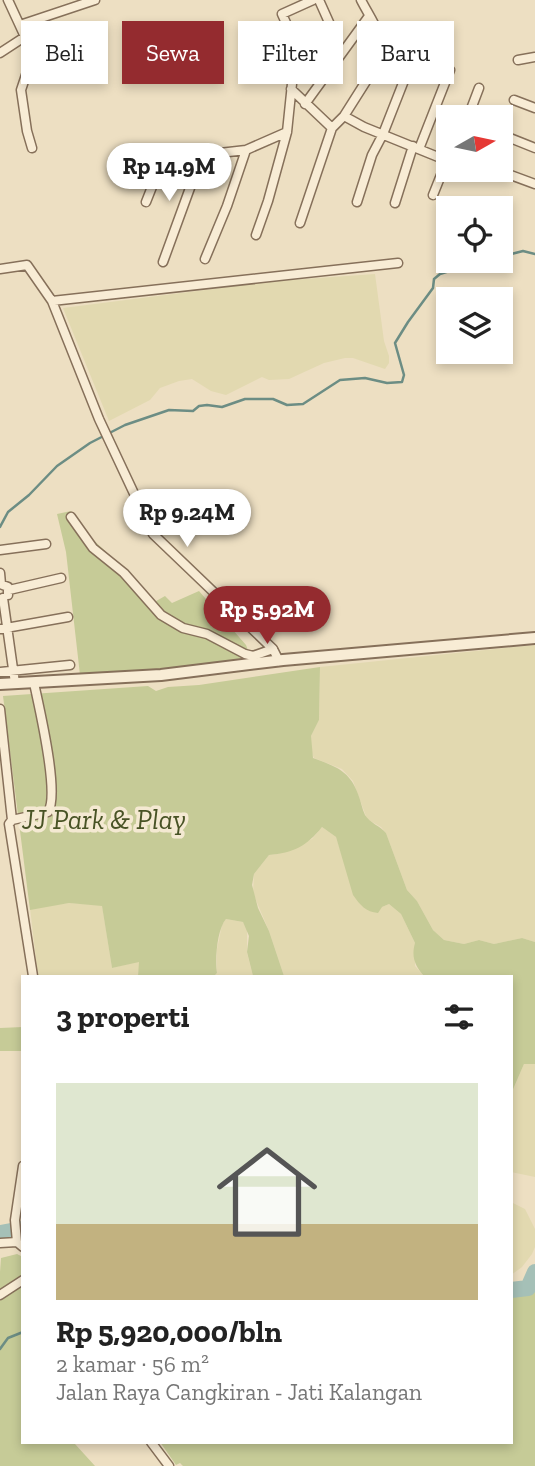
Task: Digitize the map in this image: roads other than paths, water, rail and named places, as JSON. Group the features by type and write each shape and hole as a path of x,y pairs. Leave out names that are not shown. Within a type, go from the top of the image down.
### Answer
{"street":[{"path":"8,0 20,25 72,4 95,0"},
{"path":"256,235 287,132 296,45 282,14 313,0"},
{"path":"319,0 328,21"},
{"path":"300,223 332,128 344,116 382,56 376,27 361,0"},
{"path":"305,104 369,16"},
{"path":"0,53 21,39"},
{"path":"518,60 535,57"},
{"path":"23,84 22,99 32,148"},
{"path":"357,202 360,185 403,84"},
{"path":"395,204 444,84"},
{"path":"473,105 479,88"},
{"path":"291,89 332,128"},
{"path":"514,100 535,108"},
{"path":"344,116 364,127 436,156"},
{"path":"146,202 161,164 202,155 246,150 287,132"},
{"path":"513,139 535,148"},
{"path":"205,259 228,206 246,150"},
{"path":"163,262 202,155"},
{"path":"513,176 535,184"},
{"path":"433,195 438,182"},
{"path":"52,301 398,263"},
{"path":"0,269 27,265 52,301 99,419 153,534 273,649 279,661"},
{"path":"72,517 93,548 124,573 161,615 183,628 207,634 245,654 253,656 273,649"},
{"path":"0,550 46,544"},
{"path":"0,573 0,584 6,585 9,590"},
{"path":"9,590 61,578"},
{"path":"9,590 8,595 1,598 14,677"},
{"path":"4,628 68,617"},
{"path":"0,672 34,683 161,675 279,661 535,638"},
{"path":"0,684 14,677 70,666"},
{"path":"12,820 48,812 53,802 34,683"},
{"path":"0,709 12,820 9,824 33,975"},
{"path":"0,1243 18,1242 15,1220 21,1180"},
{"path":"0,1295 21,1281"},
{"path":"152,1444 169,1466"}],"waterway":[{"path":"513,254 523,251 535,254"},
{"path":"0,527 8,512 57,466 90,443 125,425 169,410 193,411 199,406 207,405 222,407 245,399 273,399 287,405 303,404 340,380 365,378 387,383 402,382 404,375 395,343 433,288 434,279 443,273"},
{"path":"0,1233 21,1229"},
{"path":"513,1290 528,1288 535,1272"},
{"path":"0,1349 8,1338 21,1333"}],"park label":[{"name":"JJ Park & Play","path":"104,819"}]}
